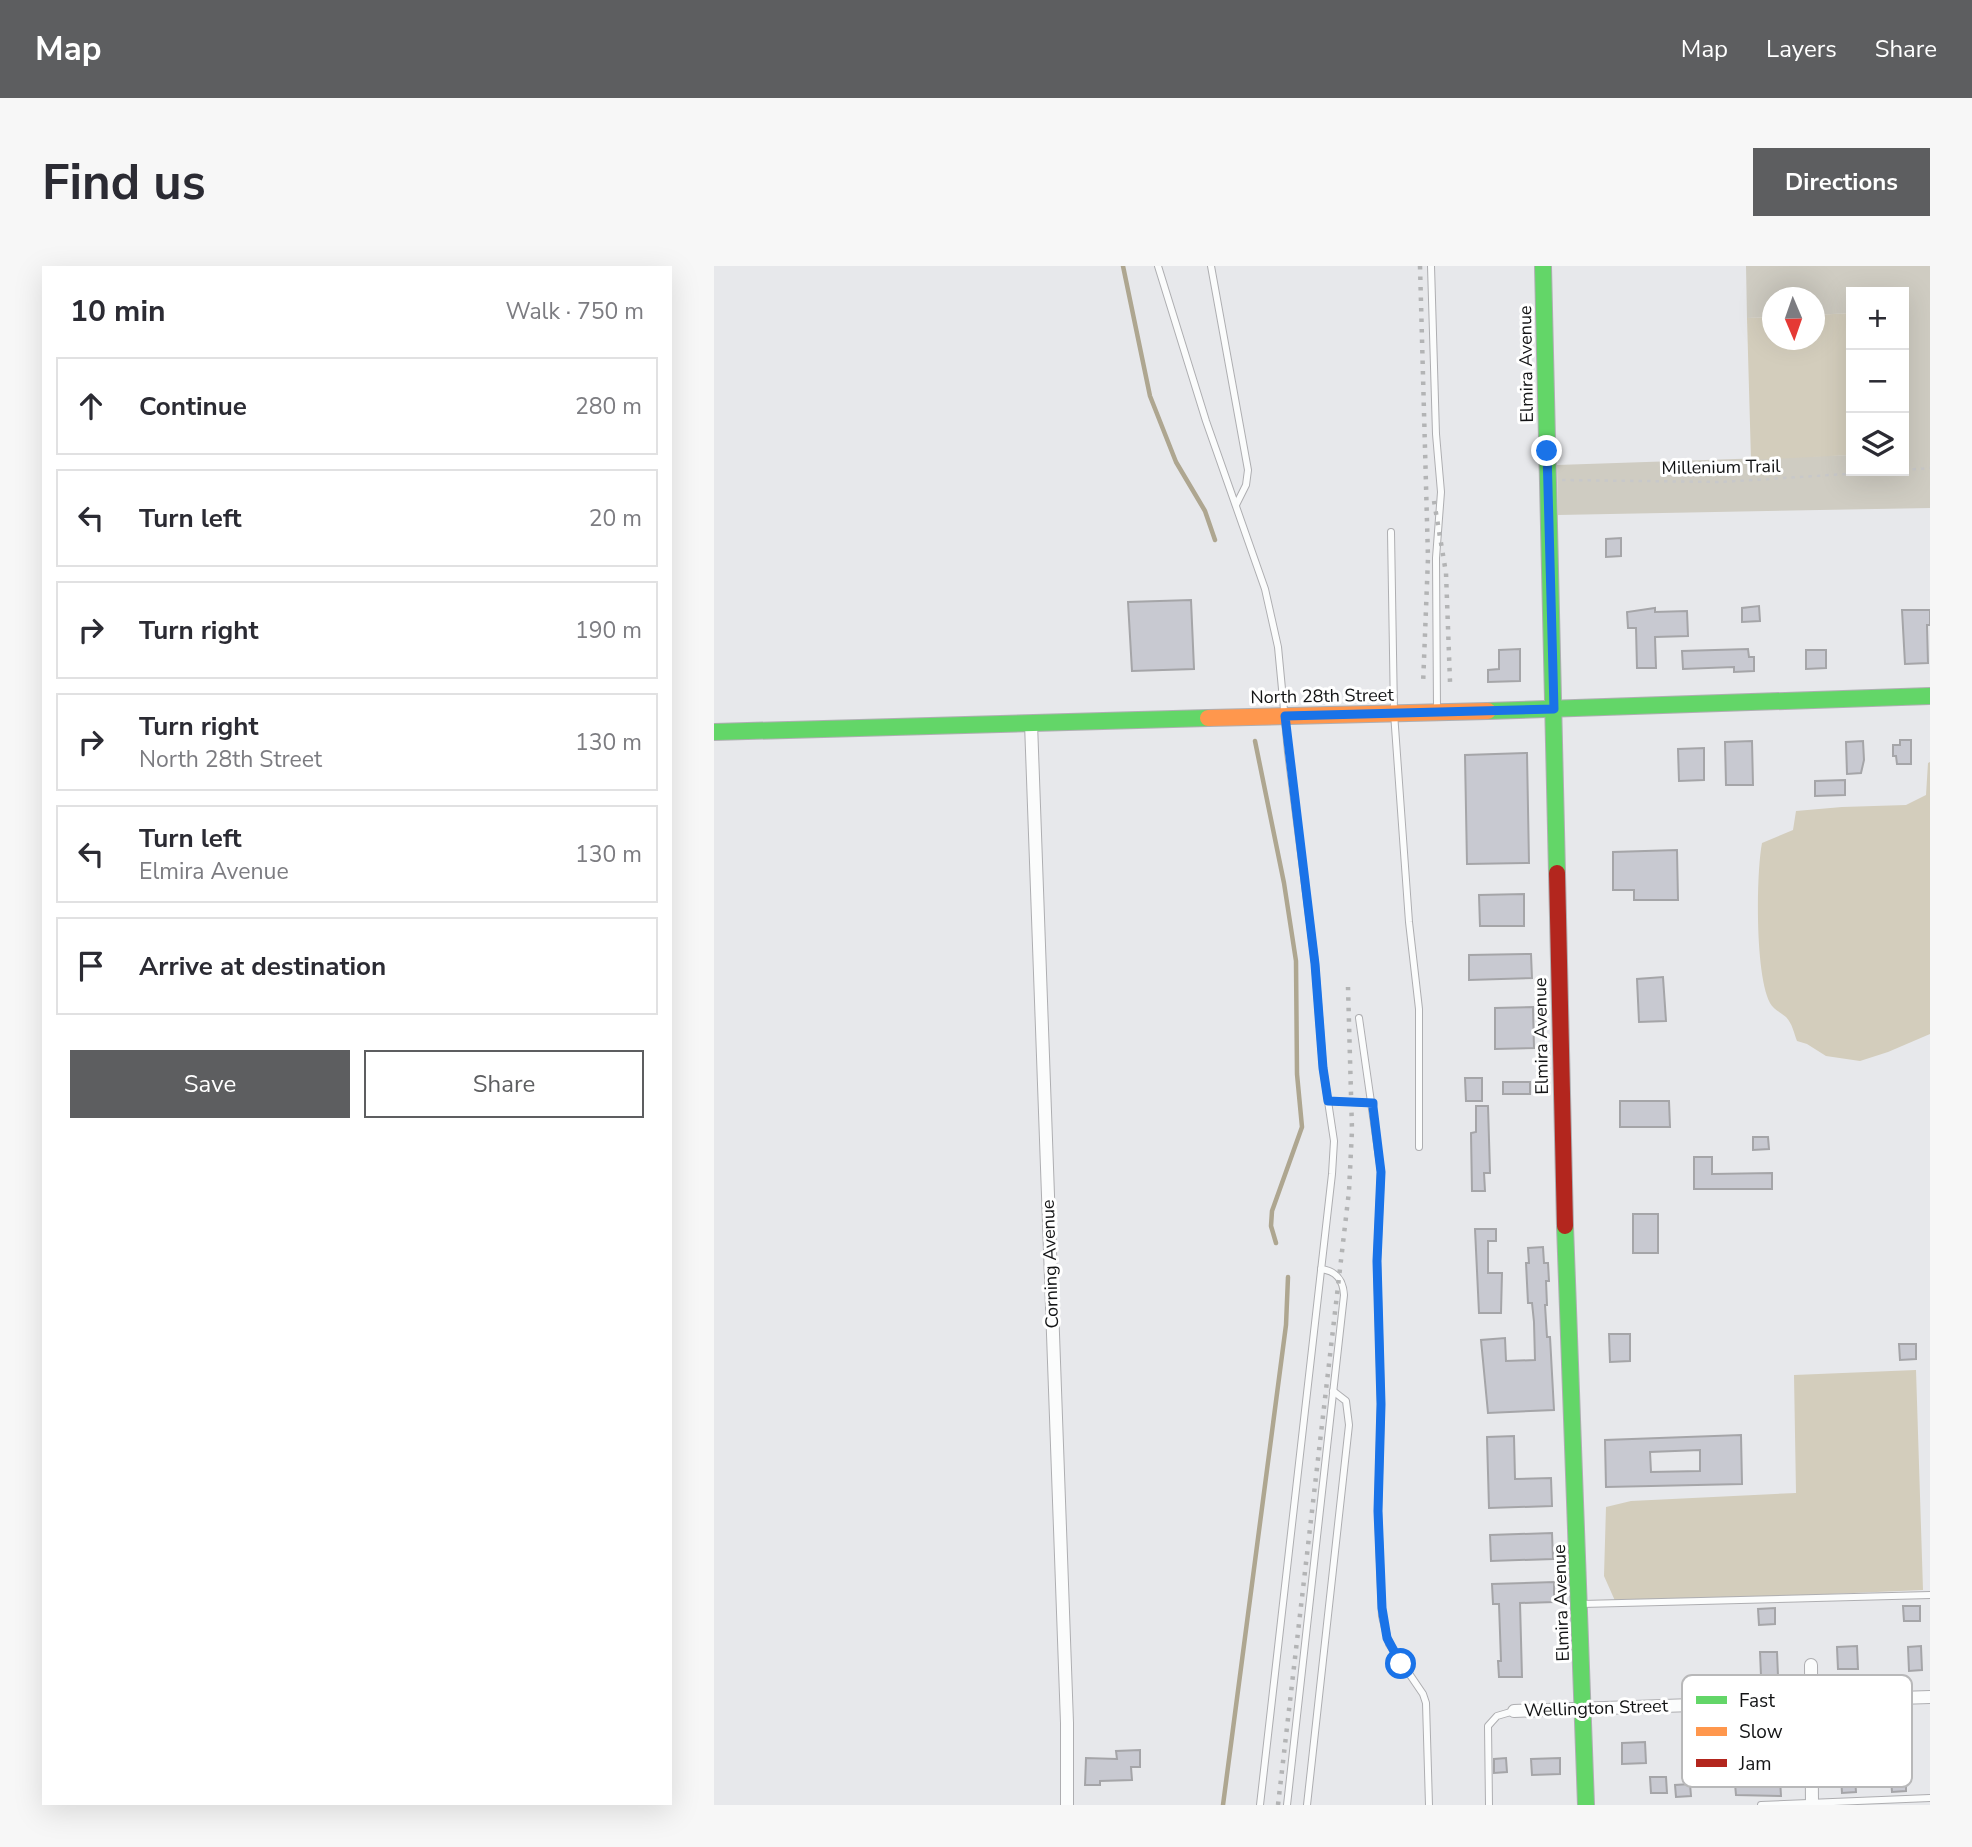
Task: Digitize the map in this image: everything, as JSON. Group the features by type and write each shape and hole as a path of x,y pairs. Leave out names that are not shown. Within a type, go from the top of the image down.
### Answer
{"street":[{"name":"Elmira Avenue","path":"1543,266 1565,1225 1586,1805"},
{"name":"North 28th Street","path":"714,732 1930,696"},
{"name":"Corning Avenue","path":"1031,723 1067,1723 1067,1805"},
{"path":"1811,1665 1811,1675"},
{"name":"Wellington Street","path":"1912,1699 1930,1698"},
{"name":"Wellington Street","path":"1514,1711 1682,1705"}],"lane":[{"path":"1158,266 1271,614 1278,647 1315,964 1323,1068 1334,1156 1260,1805"},
{"path":"1211,266 1248,470 1246,485 1236,505"},
{"path":"1431,266 1436,434 1441,492 1436,558 1437,712"},
{"path":"1391,532 1394,713 1409,922 1419,1009 1419,1147"},
{"path":"1359,1018 1381,1172 1377,1261 1381,1404 1378,1511 1382,1616 1389,1644 1423,1694 1426,1703 1429,1805"},
{"path":"1328,1101 1373,1103"},
{"path":"1287,1805 1343,1289 1342,1281 1335,1273 1321,1269"},
{"path":"1307,1805 1349,1425 1346,1401 1333,1391"},
{"path":"1580,1605 1930,1595"},
{"path":"1489,1805 1488,1726 1497,1716 1514,1711"},
{"path":"1761,1805 1930,1798"}],"path":[{"path":"1909,470 1930,468"},
{"name":"Millenium Trail","path":"1548,480 1721,482 1846,474"}],"shaded area":[{"path":"1746,266 1930,266 1930,508 1558,515 1557,465 1846,455 1846,476 1909,476 1909,287 1846,287 1846,313 1825,314 1825,287 1762,287 1762,317 1747,318"},
{"path":"1846,313 1846,455 1751,460 1747,318 1762,317 1762,350 1825,350 1825,314"},
{"path":"1930,762 1930,1034 1860,1061 1826,1056 1797,1041 1790,1022 1771,1005 1765,989 1758,924 1762,843 1793,830 1796,811 1906,805 1926,795"},
{"path":"1916,1370 1923,1590 1616,1603 1604,1576 1606,1507 1631,1501 1796,1493 1794,1375"}],"building":[{"path":"1621,538 1621,556 1606,557 1606,539"},
{"path":"1191,600 1194,669 1132,671 1128,602"},
{"path":"1759,606 1760,621 1742,622 1742,608"},
{"path":"1655,608 1655,612 1687,611 1688,636 1655,637 1656,668 1637,668 1636,628 1628,628 1627,612"},
{"path":"1902,610 1930,610 1930,625 1927,625 1928,663 1905,664"},
{"path":"1520,649 1520,681 1488,682 1488,670 1499,669 1499,650"},
{"path":"1748,649 1749,657 1754,657 1754,671 1734,672 1734,667 1683,669 1682,651"},
{"path":"1806,650 1826,650 1826,668 1806,669"},
{"path":"1900,740 1911,740 1911,764 1897,764 1896,756 1893,756 1893,745 1900,745"},
{"path":"1752,741 1753,785 1726,785 1725,742"},
{"path":"1863,741 1864,760 1861,773 1847,774 1846,742"},
{"path":"1704,748 1704,780 1679,781 1678,749"},
{"path":"1527,753 1529,863 1467,864 1465,755"},
{"path":"1845,780 1845,795 1815,796 1815,781"},
{"path":"1677,850 1678,900 1634,900 1634,890 1613,890 1613,852"},
{"path":"1524,894 1524,926 1480,926 1479,895"},
{"path":"1531,954 1532,978 1469,980 1469,955"},
{"path":"1663,977 1666,1021 1639,1022 1637,979"},
{"path":"1533,1007 1534,1048 1495,1049 1495,1008"},
{"path":"1465,1078 1482,1078 1482,1101 1466,1101"},
{"path":"1503,1082 1530,1082 1530,1094 1503,1094"},
{"path":"1620,1101 1669,1101 1670,1127 1620,1127"},
{"path":"1476,1106 1488,1106 1490,1173 1484,1173 1485,1191 1472,1191 1471,1133 1476,1132"},
{"path":"1753,1137 1768,1137 1769,1149 1753,1150"},
{"path":"1694,1157 1712,1157 1712,1174 1772,1173 1772,1189 1694,1189"},
{"path":"1633,1214 1658,1214 1658,1253 1633,1253"},
{"path":"1475,1229 1496,1229 1496,1241 1488,1241 1488,1273 1502,1273 1501,1313 1479,1313"},
{"path":"1543,1247 1544,1263 1548,1263 1549,1281 1546,1281 1545,1305 1547,1337 1550,1337 1554,1410 1488,1413 1481,1340 1505,1338 1506,1361 1535,1360 1534,1322 1532,1303 1528,1303 1526,1263 1529,1263 1528,1248"},
{"path":"1609,1334 1630,1334 1630,1361 1610,1362"},
{"path":"1899,1344 1916,1344 1916,1359 1900,1360"},
{"path":"1741,1435 1742,1484 1606,1487 1605,1440","holes":["1700,1450 1700,1471 1651,1472 1650,1452"]},
{"path":"1514,1436 1515,1479 1551,1478 1552,1506 1489,1508 1487,1437"},
{"path":"1552,1533 1553,1559 1491,1561 1490,1535"},
{"path":"1554,1582 1554,1602 1520,1603 1522,1677 1499,1677 1499,1604 1493,1604 1492,1584"},
{"path":"1903,1606 1920,1606 1920,1621 1904,1621"},
{"path":"1775,1608 1775,1624 1759,1625 1758,1609"},
{"path":"1857,1646 1858,1669 1838,1669 1837,1647"},
{"path":"1921,1646 1922,1670 1909,1671 1908,1647"},
{"path":"1760,1652 1777,1652 1778,1675 1761,1675"},
{"path":"1645,1742 1646,1763 1622,1764 1622,1743"},
{"path":"1140,1750 1140,1767 1131,1767 1132,1780 1100,1781 1100,1785 1085,1785 1086,1758 1117,1759 1116,1751"},
{"path":"1506,1758 1507,1772 1494,1773 1494,1759"},
{"path":"1560,1758 1560,1774 1532,1775 1531,1759"},
{"path":"1650,1777 1666,1777 1667,1793 1651,1793"},
{"path":"1675,1785 1690,1787 1691,1796 1676,1797"},
{"path":"1735,1787 1780,1787 1781,1796 1736,1795"},
{"path":"1842,1787 1856,1787 1856,1792 1842,1793"},
{"path":"1892,1787 1906,1787 1906,1791 1892,1792"}],"waterway":[{"path":"1123,266 1150,396 1176,462 1205,511 1215,540"},
{"path":"1255,741 1284,883 1296,961 1297,1074 1302,1127 1272,1211 1271,1226 1276,1243"},
{"path":"1223,1805 1286,1325 1288,1277"}],"railway":[{"path":"1420,266 1428,558 1423,685"},
{"path":"1434,501 1446,573 1450,682"},
{"path":"1278,1805 1349,1191 1352,1130 1348,987"}],"traffic: fast":[{"path":"1543,266 1557,873"},
{"path":"1488,711 1930,696"},
{"path":"714,732 1208,718"},
{"path":"1565,1226 1586,1805"}],"traffic: slow":[{"path":"1208,718 1488,711"}],"traffic: jam":[{"path":"1557,873 1565,1226"}],"route":[{"path":"1401,1664 1389,1644 1382,1608 1378,1511 1381,1404 1377,1261 1381,1172 1373,1103 1328,1101 1315,964 1285,716 1554,709 1547,451"}]}
